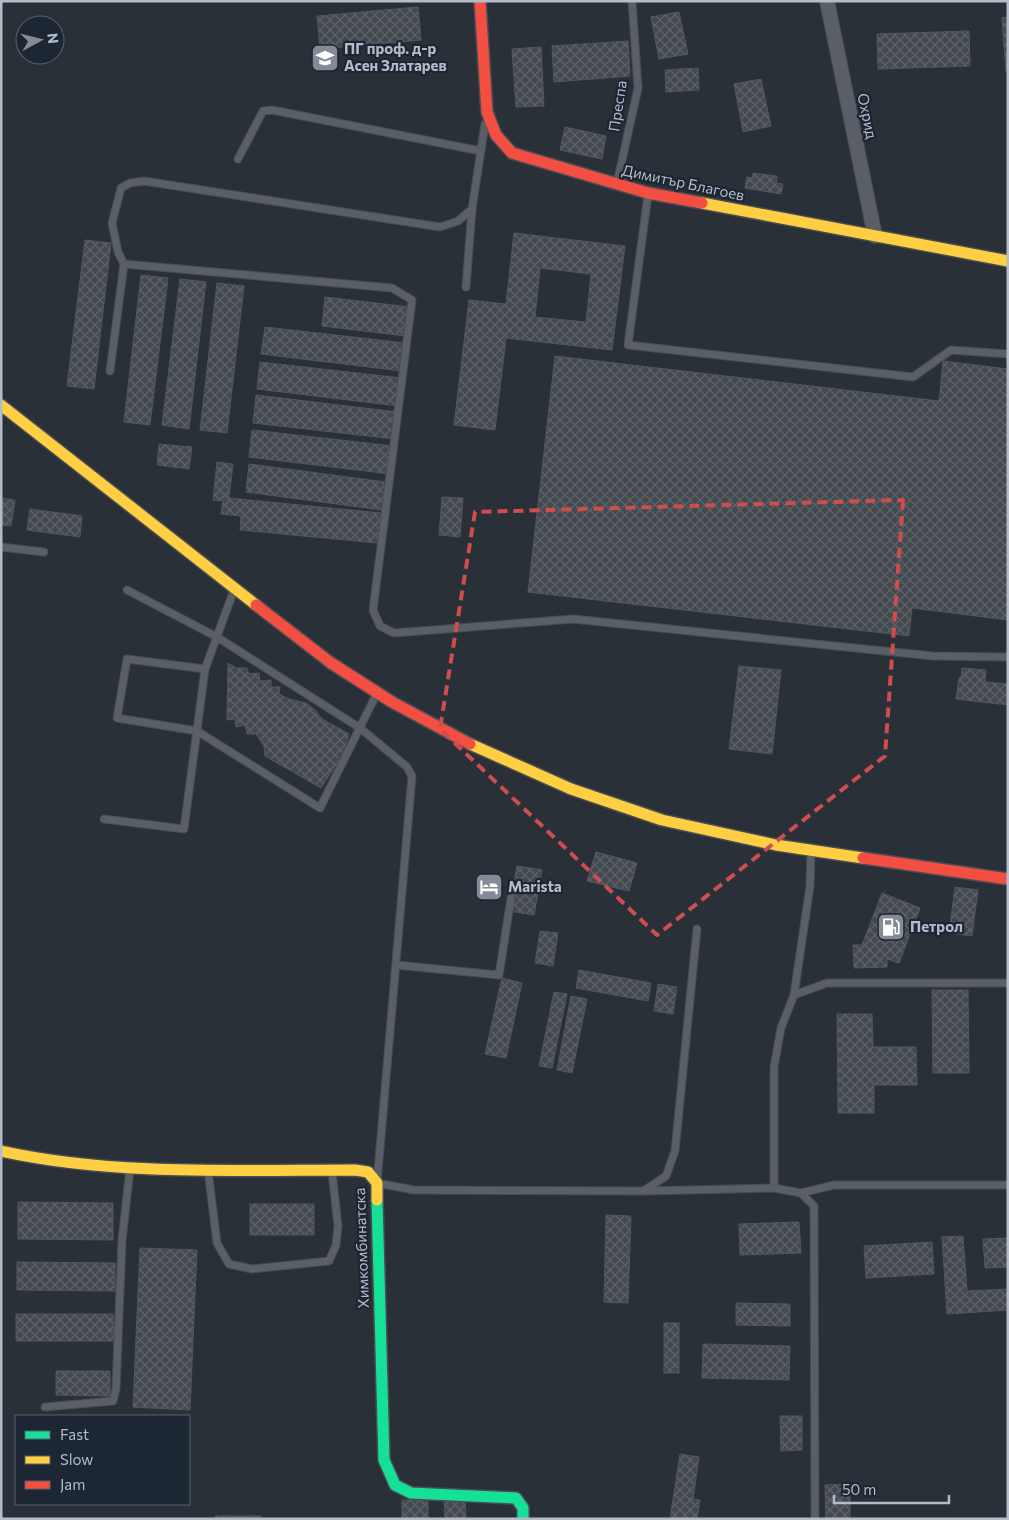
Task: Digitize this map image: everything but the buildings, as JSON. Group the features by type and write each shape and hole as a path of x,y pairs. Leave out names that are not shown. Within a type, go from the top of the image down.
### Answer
{"street":[{"name":"Димитър Благоев","path":"480,1 487,112 492,129 499,142 512,153 648,194 1008,261"},
{"name":"Охрид","path":"827,1 875,236"},
{"path":"1,405 331,663 377,693 460,740 571,789 662,820 776,845 1008,879"},
{"name":"Химкомбинатска","path":"1,1151 75,1163 130,1167 368,1172 377,1183 384,1460 395,1485 411,1493 516,1498 523,1508 523,1519"}],"lane":[{"name":"Преспа","path":"617,185 638,88 632,1"},
{"path":"238,159 262,111 272,110 481,151"},
{"path":"466,287 472,209 487,112"},
{"path":"110,371 124,264 118,252 112,223 121,188 130,183 144,181 440,227 458,221 472,209"},
{"path":"648,194 628,345 913,377 951,350 1008,354"},
{"path":"124,264 392,288 412,300 373,610 380,626 394,633 574,619 934,656 1008,657"},
{"path":"1,547 44,552"},
{"path":"104,819 184,829 206,669 235,588"},
{"path":"127,590 218,637 360,728 407,766 412,776 377,1183 414,1190 774,1188 801,1193 834,1185 1004,1185"},
{"path":"206,669 126,659 117,718 197,731 320,808 377,693"},
{"path":"774,1188 774,1067 781,1028 794,994 810,886 811,850"},
{"path":"396,965 499,975 511,898"},
{"path":"644,1190 666,1176 675,1152 697,929"},
{"path":"794,994 826,983 1008,983"},
{"path":"45,1407 113,1401 116,1389 122,1241 130,1167"},
{"path":"208,1170 217,1243 229,1264 252,1270 329,1261 336,1245 338,1226 332,1170"},
{"path":"801,1193 814,1206 814,1519"}],"highlighted area":[{"path":"903,500 885,756 657,935 440,729 475,512"}],"traffic: fast":[{"path":"377,1200 384,1460 395,1485 411,1493 516,1498 523,1508 523,1519"}],"traffic: slow":[{"path":"702,203 1008,261"},
{"path":"1,405 256,605"},
{"path":"470,744 571,789 662,820 776,845 863,858"},
{"path":"1,1151 88,1165 133,1168 222,1171 355,1170 368,1172 377,1183 377,1200"}],"traffic: jam":[{"path":"480,1 487,112 496,135 512,153 648,193 702,203"},
{"path":"256,605 331,663 392,702 470,744"},
{"path":"863,858 1008,879"}],"place":[{"name":"ПГ проф. д-р Асен Златарев","path":"325,58"},
{"name":"Marista","path":"489,887"},
{"name":"Петрол","path":"891,927"}]}
